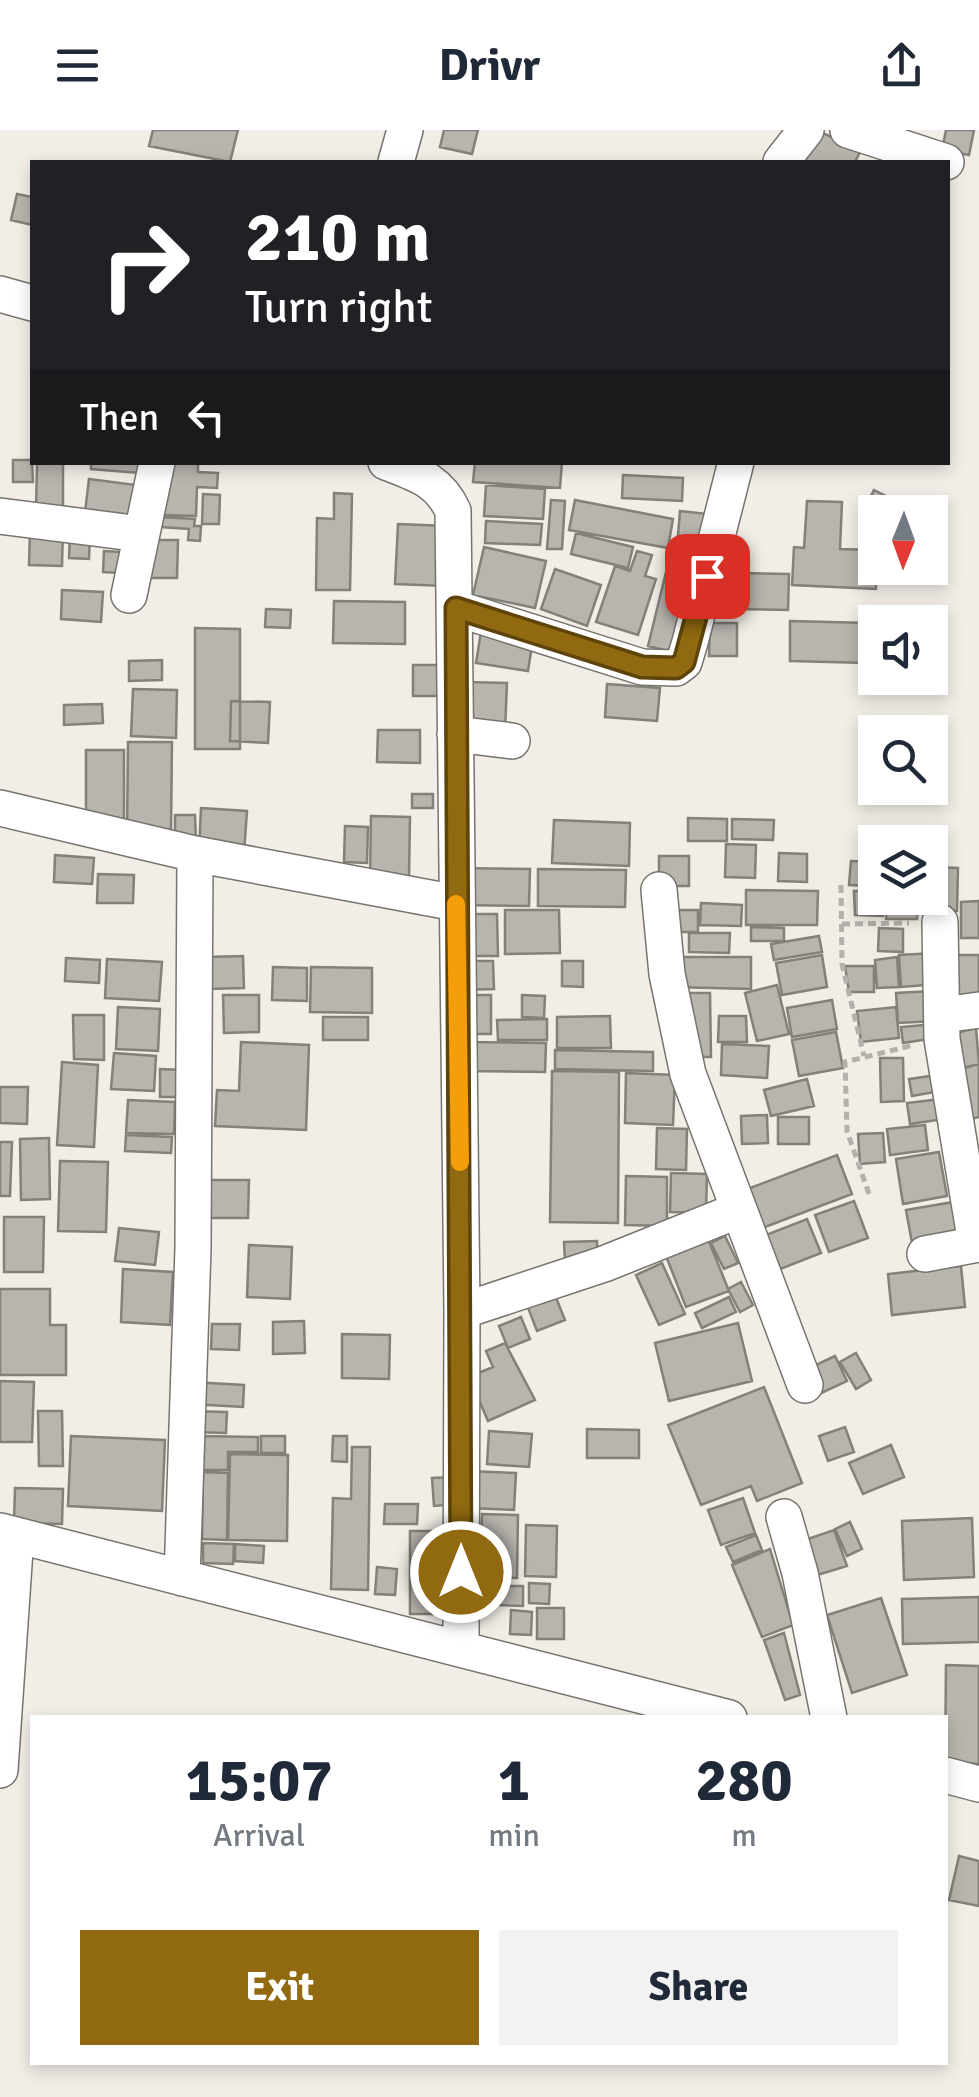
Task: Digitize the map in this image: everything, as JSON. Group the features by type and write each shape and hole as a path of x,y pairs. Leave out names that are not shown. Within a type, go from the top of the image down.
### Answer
{"street":[{"path":"397,160 405,130"},
{"path":"782,160 806,130"},
{"path":"848,130 938,160"},
{"path":"950,164 979,172"},
{"path":"0,294 30,302"},
{"path":"129,595 156,465"},
{"path":"394,465 424,476 444,491 453,511 462,1311 461,1646"},
{"path":"456,608 642,667 676,668 684,662 690,642 735,465"},
{"path":"0,516 141,534"},
{"path":"455,734 512,742"},
{"path":"0,808 195,854 456,903"},
{"path":"182,1578 193,1248 195,854"},
{"path":"659,890 666,974 688,1074 805,1386"},
{"path":"925,1254 977,1244 942,1027 940,922"},
{"path":"942,1027 979,1010"},
{"path":"462,1311 604,1264 739,1210"},
{"path":"784,1516 800,1573 828,1715"},
{"path":"0,1770 8,1533 461,1646 718,1715"},
{"path":"948,1776 979,1784"}],"path":[{"path":"841,884 842,964 864,1056"},
{"path":"842,924 940,922"},
{"path":"869,1194 847,1131 845,1062 942,1027"}],"building":[{"path":"153,130 238,130 230,160 149,146"},
{"path":"444,130 478,130 472,154 440,147"},
{"path":"816,130 861,150 856,160 797,160"},
{"path":"946,130 974,130 969,155 942,150"},
{"path":"17,194 30,197 30,225 11,220"},
{"path":"13,460 30,460 33,482 13,482"},
{"path":"37,465 63,465 63,511 36,511"},
{"path":"91,465 140,465 139,473 91,469"},
{"path":"166,465 198,465 198,472 218,473 217,488 197,487 196,516 163,515"},
{"path":"475,465 562,465 560,488 473,482"},
{"path":"623,475 683,478 682,501 622,498"},
{"path":"89,479 136,485 132,518 85,512"},
{"path":"486,485 545,489 543,519 484,516"},
{"path":"334,493 352,494 350,590 316,590 317,518 334,519"},
{"path":"203,494 220,495 219,524 202,524"},
{"path":"551,500 565,501 562,549 547,549"},
{"path":"575,500 673,519 668,548 569,530"},
{"path":"807,501 842,502 840,549 858,550 858,585 876,585 876,589 792,585 794,547 804,548"},
{"path":"680,511 708,514 704,562 676,559"},
{"path":"161,517 195,519 194,526 201,526 200,541 188,540 189,529 161,527"},
{"path":"486,521 542,524 540,545 485,543"},
{"path":"398,524 447,526 445,586 395,584"},
{"path":"30,529 63,530 62,566 29,565"},
{"path":"70,531 90,533 89,559 69,558"},
{"path":"576,533 633,547 628,568 571,554"},
{"path":"151,540 178,540 177,578 150,578"},
{"path":"484,547 546,561 535,608 473,595"},
{"path":"104,551 121,552 120,573 103,572"},
{"path":"637,551 652,555 645,576 656,579 638,635 596,622 615,566 630,571"},
{"path":"668,564 684,567 681,578 698,582 680,654 648,646"},
{"path":"555,569 601,585 587,626 541,609"},
{"path":"745,573 789,574 788,610 732,609 732,584 745,584"},
{"path":"62,590 103,592 101,622 61,619"},
{"path":"334,601 405,602 405,644 333,643"},
{"path":"266,609 291,610 290,628 265,627"},
{"path":"790,621 858,623 858,663 790,661"},
{"path":"710,623 737,623 737,656 709,656"},
{"path":"195,628 240,629 240,749 195,749"},
{"path":"481,632 533,639 528,671 476,663"},
{"path":"162,660 162,680 129,681 129,661"},
{"path":"413,665 441,665 441,696 413,696"},
{"path":"464,682 507,683 505,732 462,730"},
{"path":"607,684 660,688 657,721 605,717"},
{"path":"133,689 177,690 176,738 131,736"},
{"path":"231,701 270,702 268,743 230,741"},
{"path":"102,704 103,723 64,725 64,705"},
{"path":"378,730 420,730 420,763 377,762"},
{"path":"128,742 172,742 171,832 127,832"},
{"path":"86,750 124,750 124,821 86,821"},
{"path":"412,794 433,794 433,808 412,808"},
{"path":"201,808 247,811 244,853 199,851"},
{"path":"175,815 195,815 196,841 175,840"},
{"path":"371,816 410,817 409,878 370,878"},
{"path":"688,818 727,819 727,841 688,841"},
{"path":"732,819 774,820 773,840 732,839"},
{"path":"554,820 630,823 629,866 552,863"},
{"path":"345,826 368,827 367,863 344,862"},
{"path":"726,844 756,845 755,878 725,877"},
{"path":"779,853 807,854 807,882 778,881"},
{"path":"55,855 94,858 92,884 54,882"},
{"path":"659,856 689,856 689,886 659,886"},
{"path":"851,861 858,861 858,885 849,885"},
{"path":"461,868 530,869 529,906 460,905"},
{"path":"948,868 958,868 957,911 948,911"},
{"path":"538,869 626,870 625,907 538,906"},
{"path":"98,874 134,875 133,903 97,903"},
{"path":"746,890 818,891 817,925 746,925"},
{"path":"854,891 858,891 858,915 883,916 855,915"},
{"path":"979,901 979,938 961,938 961,902"},
{"path":"701,903 742,905 741,926 700,925"},
{"path":"505,910 559,910 560,953 505,954"},
{"path":"664,910 698,910 698,932 664,932"},
{"path":"460,914 497,914 498,956 460,956"},
{"path":"886,915 917,915 917,919 886,919"},
{"path":"751,927 784,928 784,941 751,941"},
{"path":"879,928 903,929 903,952 878,951"},
{"path":"689,933 730,933 729,953 689,952"},
{"path":"819,936 822,952 774,960 771,944"},
{"path":"936,953 938,984 901,987 899,955"},
{"path":"822,955 827,987 782,995 776,963"},
{"path":"952,955 979,955 979,996 952,996"},
{"path":"243,956 244,988 207,989 206,957"},
{"path":"673,957 751,957 751,989 672,987"},
{"path":"897,957 899,987 877,988 875,960"},
{"path":"66,958 100,960 99,983 65,981"},
{"path":"107,959 162,962 159,1001 105,998"},
{"path":"462,961 493,961 494,989 462,990"},
{"path":"562,961 583,961 583,987 562,986"},
{"path":"845,966 874,966 874,992 849,992"},
{"path":"273,967 307,968 307,1001 272,1000"},
{"path":"311,967 372,968 372,1013 310,1012"},
{"path":"777,985 789,1034 757,1041 745,993"},
{"path":"932,991 934,1021 898,1023 896,993"},
{"path":"685,993 710,993 711,1057 686,1057"},
{"path":"223,995 259,995 259,1032 224,1033"},
{"path":"463,995 491,995 491,1034 463,1034"},
{"path":"522,995 545,996 544,1018 522,1017"},
{"path":"832,1000 837,1029 792,1037 787,1008"},
{"path":"118,1007 160,1009 158,1051 116,1049"},
{"path":"896,1007 899,1038 861,1042 857,1011"},
{"path":"73,1015 104,1015 104,1060 74,1059"},
{"path":"610,1016 611,1048 557,1048 557,1017"},
{"path":"719,1016 746,1016 747,1042 718,1042"},
{"path":"323,1017 368,1017 368,1040 323,1040"},
{"path":"547,1019 547,1040 498,1040 497,1020"},
{"path":"933,1024 935,1038 903,1043 901,1027"},
{"path":"976,1028 979,1064 961,1069 952,1034"},
{"path":"836,1032 843,1068 799,1076 792,1040"},
{"path":"241,1042 309,1045 306,1130 215,1126 217,1090 239,1091"},
{"path":"465,1042 546,1043 545,1072 465,1071"},
{"path":"722,1044 769,1046 767,1078 721,1075"},
{"path":"555,1050 653,1052 653,1071 555,1069"},
{"path":"114,1053 156,1056 154,1091 111,1089"},
{"path":"880,1058 903,1058 904,1101 881,1102"},
{"path":"62,1062 98,1065 94,1147 57,1145"},
{"path":"979,1064 979,1117 964,1121 951,1071"},
{"path":"160,1069 184,1070 183,1097 160,1097"},
{"path":"552,1071 619,1072 618,1223 550,1222"},
{"path":"626,1073 675,1075 673,1125 625,1123"},
{"path":"937,1075 940,1091 912,1096 909,1079"},
{"path":"807,1079 814,1106 771,1116 764,1090"},
{"path":"0,1087 28,1087 27,1124 0,1123"},
{"path":"941,1099 944,1119 910,1124 907,1103"},
{"path":"128,1100 175,1102 174,1134 126,1133"},
{"path":"767,1115 768,1143 742,1144 741,1116"},
{"path":"778,1117 809,1117 809,1144 778,1144"},
{"path":"925,1125 928,1150 890,1155 887,1129"},
{"path":"657,1128 687,1129 686,1170 656,1169"},
{"path":"883,1133 885,1162 860,1164 858,1134"},
{"path":"126,1135 172,1137 171,1153 125,1151"},
{"path":"49,1138 50,1199 21,1200 20,1139"},
{"path":"0,1142 12,1142 10,1196 0,1196"},
{"path":"939,1152 947,1196 903,1204 896,1159"},
{"path":"837,1155 852,1194 752,1232 737,1193"},
{"path":"60,1161 108,1162 106,1232 58,1231"},
{"path":"671,1173 707,1174 706,1213 670,1212"},
{"path":"626,1176 667,1177 667,1226 625,1225"},
{"path":"196,1180 249,1180 248,1218 196,1218"},
{"path":"854,1201 868,1238 829,1252 815,1215"},
{"path":"953,1202 960,1247 914,1254 906,1210"},
{"path":"4,1217 44,1217 43,1272 4,1272"},
{"path":"807,1219 821,1253 770,1273 756,1239"},
{"path":"119,1228 159,1232 155,1265 115,1261"},
{"path":"725,1236 738,1263 724,1269 711,1243"},
{"path":"708,1239 729,1291 686,1307 666,1256"},
{"path":"597,1241 598,1261 565,1262 564,1242"},
{"path":"249,1245 292,1247 290,1299 247,1297"},
{"path":"662,1263 685,1314 659,1325 636,1275"},
{"path":"961,1266 965,1307 892,1315 888,1274"},
{"path":"123,1269 173,1272 170,1325 121,1322"},
{"path":"741,1282 753,1305 740,1312 728,1289"},
{"path":"0,1289 50,1289 50,1325 66,1325 66,1375 0,1375"},
{"path":"555,1295 565,1320 537,1331 527,1305"},
{"path":"729,1297 736,1312 702,1328 695,1313"},
{"path":"521,1317 530,1339 508,1348 499,1326"},
{"path":"304,1321 305,1353 273,1354 273,1322"},
{"path":"738,1323 752,1381 669,1401 655,1343"},
{"path":"212,1324 240,1324 239,1350 211,1349"},
{"path":"342,1334 390,1335 389,1379 342,1378"},
{"path":"505,1343 535,1400 488,1421 469,1377 493,1367 486,1351"},
{"path":"856,1353 871,1380 856,1389 840,1362"},
{"path":"835,1356 847,1381 815,1396 803,1371"},
{"path":"0,1381 34,1382 32,1442 0,1442"},
{"path":"192,1382 244,1385 243,1407 191,1404"},
{"path":"764,1387 802,1483 757,1501 751,1486 701,1505 668,1425"},
{"path":"38,1411 62,1411 63,1466 39,1466"},
{"path":"189,1411 227,1412 226,1433 189,1432"},
{"path":"845,1427 854,1452 828,1461 819,1436"},
{"path":"587,1429 639,1430 639,1458 587,1458"},
{"path":"489,1431 532,1434 529,1467 487,1464"},
{"path":"71,1436 165,1440 162,1511 68,1506"},
{"path":"201,1436 258,1437 258,1452 228,1452 228,1470 200,1470"},
{"path":"261,1436 285,1436 285,1453 261,1453"},
{"path":"333,1436 347,1436 347,1462 332,1461"},
{"path":"891,1445 904,1477 863,1494 849,1463"},
{"path":"352,1447 370,1447 368,1590 331,1589 333,1498 351,1499"},
{"path":"230,1454 288,1455 287,1541 228,1540"},
{"path":"470,1471 516,1473 514,1510 469,1508"},
{"path":"203,1472 228,1473 227,1540 202,1539"},
{"path":"454,1477 457,1504 434,1506 432,1478"},
{"path":"15,1488 63,1489 62,1524 14,1523"},
{"path":"743,1498 755,1533 721,1545 708,1510"},
{"path":"385,1504 418,1504 417,1524 384,1524"},
{"path":"482,1514 518,1515 517,1578 480,1577"},
{"path":"972,1518 974,1577 904,1580 902,1521"},
{"path":"850,1522 862,1549 847,1556 835,1529"},
{"path":"526,1525 557,1526 556,1577 525,1576"},
{"path":"834,1530 847,1566 811,1577 799,1542"},
{"path":"410,1531 442,1531 443,1614 410,1614"},
{"path":"756,1535 762,1550 733,1562 726,1547"},
{"path":"203,1543 234,1544 233,1564 203,1563"},
{"path":"235,1544 264,1546 263,1563 235,1561"},
{"path":"770,1549 793,1625 762,1637 732,1565"},
{"path":"377,1567 397,1569 395,1595 375,1594"},
{"path":"529,1583 550,1584 549,1604 529,1603"},
{"path":"498,1586 523,1586 523,1606 498,1605"},
{"path":"979,1597 979,1642 903,1644 902,1599"},
{"path":"881,1598 907,1675 852,1693 827,1615"},
{"path":"537,1608 564,1608 564,1639 537,1639"},
{"path":"511,1610 532,1612 531,1635 510,1634"},
{"path":"784,1633 800,1695 785,1700 764,1640"},
{"path":"946,1665 979,1666 979,1764 948,1763"},
{"path":"959,1856 979,1861 979,1906 949,1900"}],"slow traffic":[{"path":"456,904 460,1162"}],"route":[{"path":"461,1572 456,608 662,670 684,662 707,576"}]}
